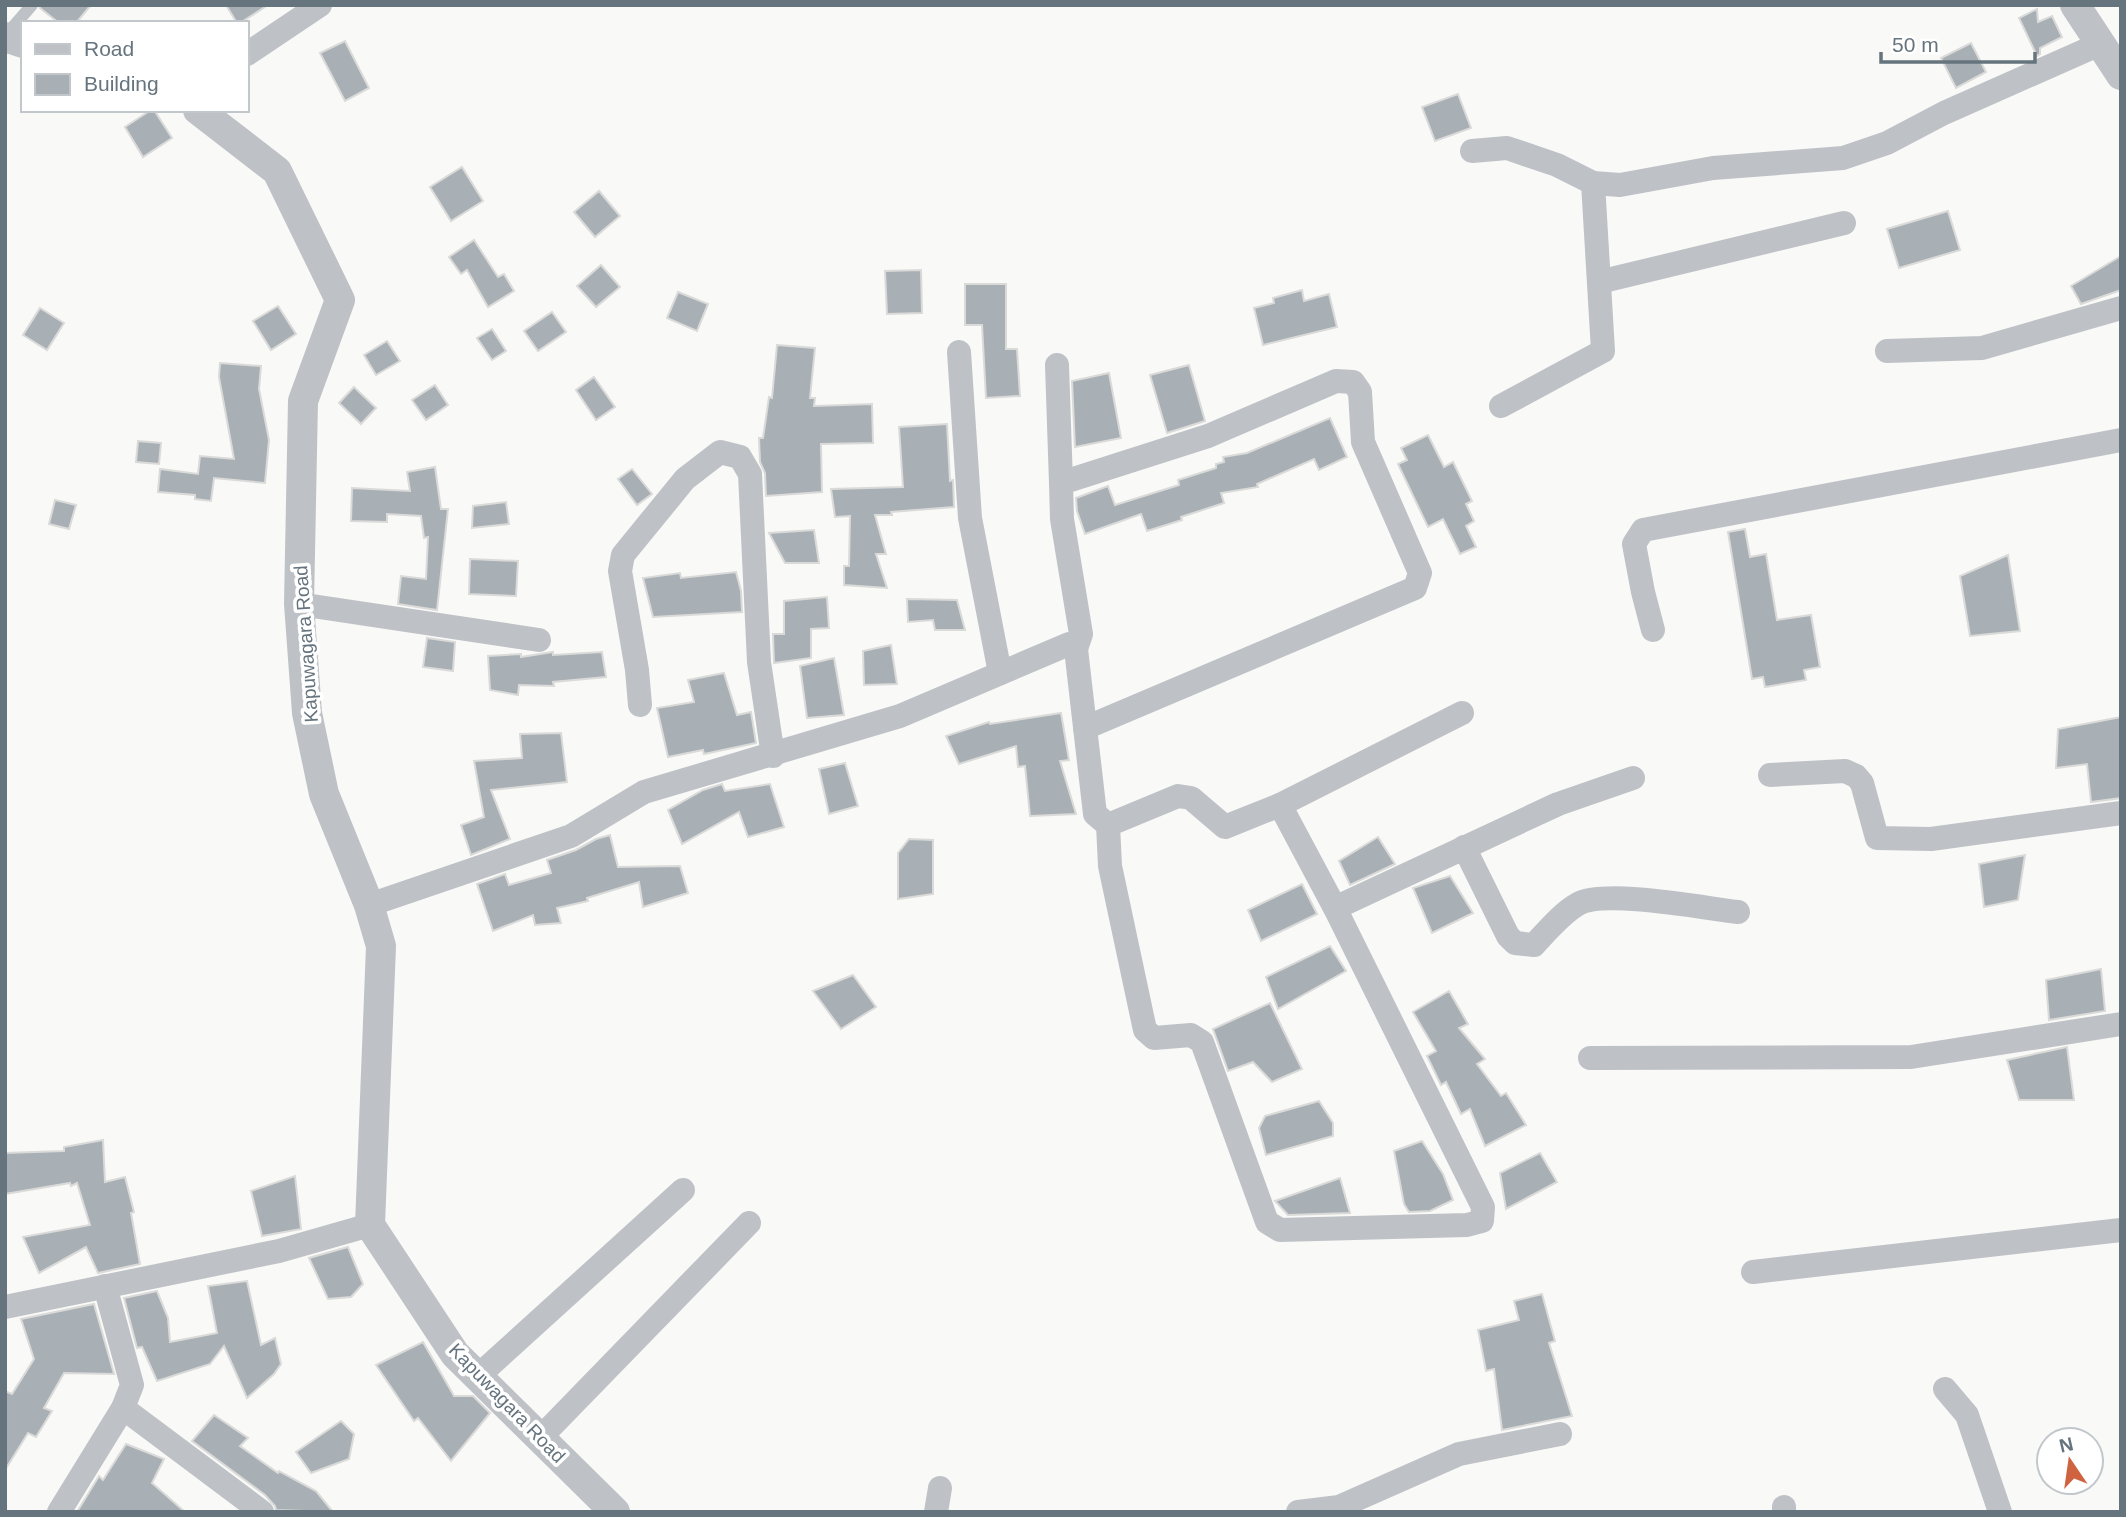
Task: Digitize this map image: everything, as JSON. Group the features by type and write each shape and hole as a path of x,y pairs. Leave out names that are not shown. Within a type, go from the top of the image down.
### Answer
{"street":[{"path":"248,53 320,5"},
{"path":"2075,5 2121,75"},
{"path":"1472,150 1507,148 1557,165 1593,183 1620,185 1713,168 1843,158 1887,143 1944,113 2100,44"},
{"name":"Kapuwagara Road","path":"201,112 277,171 340,300 303,401 299,604 307,713 324,794 369,905 380,946 370,1225 456,1354 615,1512"},
{"path":"1501,406 1603,351 1593,183"},
{"path":"1599,282 1844,223"},
{"path":"1887,351 1982,348 2121,308"},
{"path":"959,352 970,517 1000,673"},
{"path":"1057,365 1062,519 1081,634 1076,649 1095,814 1108,825 1110,866 1145,1030 1154,1038 1191,1035 1202,1042 1267,1222 1280,1230 1467,1225 1482,1221 1483,1207 1335,908 1280,805"},
{"path":"1061,483 1208,436 1336,382 1353,382 1360,392 1363,442 1420,573 1415,588 1085,728"},
{"path":"1653,630 1634,544 1643,530 2121,440"},
{"path":"640,705 637,670 620,571 623,555 685,479 720,452 740,457 750,474 759,662 773,756"},
{"path":"299,604 539,640"},
{"path":"369,905 571,836 644,792 773,756 900,716 1069,644 1076,649"},
{"path":"1108,825 1178,796 1191,798 1225,827 1280,805 1462,713"},
{"path":"1770,775 1845,771 1856,776 1862,783 1877,838 1931,839 2121,813"},
{"path":"1335,908 1558,804 1633,778"},
{"path":"1464,847 1508,936 1515,943 1534,945 1576,905 1591,898 1738,912"},
{"path":"1590,1058 1911,1057 2121,1024"},
{"path":"478,1376 683,1190"},
{"path":"540,1438 749,1223"},
{"path":"5,1307 279,1251 370,1225"},
{"path":"1753,1272 2121,1230"},
{"path":"59,1512 123,1408 132,1385 105,1286"},
{"path":"1945,1389 1967,1415 2000,1512"},
{"path":"123,1408 262,1512"},
{"path":"1298,1512 1339,1507 1459,1454 1560,1434"}],"lane":[{"path":"5,37 32,5"}],"building":[{"path":"41,5 91,5 78,21 56,21 40,8"},
{"path":"226,5 268,5 243,21 236,21"},
{"path":"2037,9 2038,22 2052,16 2062,37 2040,48 2040,54 2037,56 2019,18"},
{"path":"345,41 369,88 345,101 320,53"},
{"path":"1971,43 1986,72 1956,88 1941,58"},
{"path":"1458,94 1471,128 1435,141 1422,107"},
{"path":"148,112 155,112 172,138 143,157 125,127"},
{"path":"462,167 483,201 451,221 430,187"},
{"path":"599,191 620,216 595,237 574,212"},
{"path":"1948,211 1960,250 1899,268 1887,229"},
{"path":"474,240 498,277 504,274 514,291 488,307 467,270 461,274 449,257"},
{"path":"2121,256 2121,290 2081,304 2071,286"},
{"path":"601,265 620,287 596,307 577,286"},
{"path":"921,270 922,313 887,314 885,271"},
{"path":"965,284 1006,284 1006,349 1017,349 1020,396 986,398 982,325 965,325"},
{"path":"1302,290 1304,301 1329,294 1337,327 1263,345 1254,308 1274,303 1273,298"},
{"path":"678,292 708,304 697,331 667,318"},
{"path":"278,306 296,334 271,350 253,321"},
{"path":"40,308 64,323 47,350 23,335"},
{"path":"552,312 566,332 538,351 524,331"},
{"path":"492,329 506,351 492,360 477,338"},
{"path":"387,341 400,361 376,375 364,355"},
{"path":"777,345 815,348 810,398 815,398 814,406 872,404 873,443 821,444 822,492 766,496 759,438 763,438 769,397 772,398"},
{"path":"220,363 261,366 259,389 269,440 265,483 214,478 211,501 195,499 195,495 158,492 160,469 198,474 200,456 234,459 219,377"},
{"path":"1189,365 1205,421 1167,433 1150,375"},
{"path":"1109,373 1121,438 1075,447 1072,381"},
{"path":"594,377 615,407 596,420 576,390"},
{"path":"435,385 448,405 426,420 412,400"},
{"path":"354,387 376,408 361,424 339,403"},
{"path":"1330,418 1347,457 1319,470 1314,459 1257,484 1258,487 1221,493 1224,503 1147,531 1141,514 1085,534 1077,511 1076,498 1108,486 1115,505 1179,485 1178,480 1216,468 1216,464 1224,462 1223,457 1247,453"},
{"path":"947,424 954,507 875,515 886,554 876,554 887,588 844,585 844,566 849,566 850,516 835,517 831,489 903,487 899,427"},
{"path":"1428,435 1444,467 1453,462 1472,501 1466,504 1474,521 1466,526 1476,547 1460,554 1443,519 1428,527 1398,464 1407,460 1401,448"},
{"path":"138,441 161,443 159,464 136,462"},
{"path":"435,467 441,509 448,509 437,610 398,604 401,576 426,579 428,537 424,538 421,516 387,514 387,522 351,521 352,488 410,491 407,472"},
{"path":"632,469 652,494 637,505 618,479"},
{"path":"55,500 76,505 69,529 49,524"},
{"path":"506,502 509,524 472,528 473,506"},
{"path":"1745,529 1750,557 1766,554 1777,620 1811,615 1820,667 1804,670 1806,680 1765,687 1763,677 1752,679 1728,532"},
{"path":"814,530 819,563 785,563 769,533"},
{"path":"2008,555 2020,631 1970,636 1960,576"},
{"path":"470,559 518,561 516,596 469,594"},
{"path":"736,572 741,591 742,612 653,617 643,578 680,573 681,578"},
{"path":"827,597 829,628 811,629 811,658 774,663 773,634 784,634 784,601"},
{"path":"907,599 957,600 965,630 935,630 933,620 908,622"},
{"path":"427,638 455,642 453,671 423,667"},
{"path":"891,645 897,684 864,685 863,651"},
{"path":"553,652 553,655 602,652 606,677 553,682 554,686 519,685 518,695 490,690 488,656 521,654 521,657"},
{"path":"834,658 844,715 807,718 800,666"},
{"path":"724,673 737,715 751,712 756,743 704,754 703,750 668,757 657,708 694,702 688,680"},
{"path":"1061,713 1069,760 1060,761 1076,814 1030,816 1025,766 1018,767 1016,746 959,764 946,736 989,722 990,724"},
{"path":"2121,717 2121,798 2091,802 2087,764 2056,768 2058,729"},
{"path":"561,733 567,782 491,790 510,839 471,855 461,825 484,817 474,761 522,758 520,734"},
{"path":"845,763 858,806 829,814 819,769"},
{"path":"722,784 725,791 770,784 784,827 748,837 739,812 682,844 668,810 703,790"},
{"path":"610,835 618,867 680,866 688,893 643,907 639,882 587,898 588,901 557,908 561,923 535,925 533,915 493,931 477,884 505,874 509,885 551,873 547,860"},
{"path":"1378,837 1395,864 1350,885 1339,861"},
{"path":"909,839 933,840 933,894 898,899 898,853"},
{"path":"2025,855 2018,900 1984,907 1979,864"},
{"path":"1450,876 1473,913 1432,933 1413,888"},
{"path":"1302,884 1317,914 1261,941 1248,910"},
{"path":"1330,946 1346,971 1278,1009 1266,977"},
{"path":"2101,969 2105,1011 2049,1020 2046,980"},
{"path":"853,975 876,1007 841,1029 813,991"},
{"path":"1449,991 1468,1024 1459,1028 1485,1059 1477,1064 1501,1096 1506,1093 1526,1125 1485,1146 1470,1109 1461,1114 1446,1082 1441,1085 1427,1056 1436,1051 1413,1012"},
{"path":"1270,1003 1302,1069 1272,1082 1253,1062 1228,1071 1213,1029"},
{"path":"2067,1047 2074,1100 2019,1100 2007,1060"},
{"path":"1319,1101 1333,1123 1333,1136 1266,1155 1259,1128 1265,1116"},
{"path":"103,1140 105,1182 125,1177 134,1212 131,1213 140,1264 98,1273 86,1247 39,1273 23,1237 90,1225 77,1183 5,1194 5,1153 64,1151 64,1147"},
{"path":"1422,1141 1443,1174 1453,1200 1430,1211 1409,1212 1404,1204 1394,1151"},
{"path":"1540,1153 1557,1182 1506,1209 1500,1173"},
{"path":"295,1176 301,1229 262,1236 251,1191"},
{"path":"1340,1178 1350,1213 1288,1215 1275,1201"},
{"path":"348,1247 363,1284 351,1297 328,1299 309,1258"},
{"path":"247,1281 261,1345 275,1338 281,1364 274,1374 247,1398 224,1346 210,1364 157,1381 142,1347 137,1348 124,1298 157,1291 168,1318 170,1342 217,1333 208,1286"},
{"path":"1542,1294 1555,1341 1549,1343 1572,1416 1502,1430 1494,1369 1486,1371 1478,1330 1519,1320 1514,1301"},
{"path":"94,1304 114,1374 64,1373 44,1408 52,1411 36,1437 28,1433 5,1470 5,1391 12,1394 34,1359 21,1319"},
{"path":"423,1342 454,1396 473,1396 490,1413 451,1461 418,1418 414,1421 376,1365"},
{"path":"214,1415 248,1438 240,1446 278,1473 279,1471 316,1491 333,1512 276,1510 265,1495 192,1441"},
{"path":"341,1421 354,1434 349,1459 311,1473 296,1452"},
{"path":"126,1444 164,1459 152,1483 185,1512 77,1512 99,1476 103,1480"}]}
